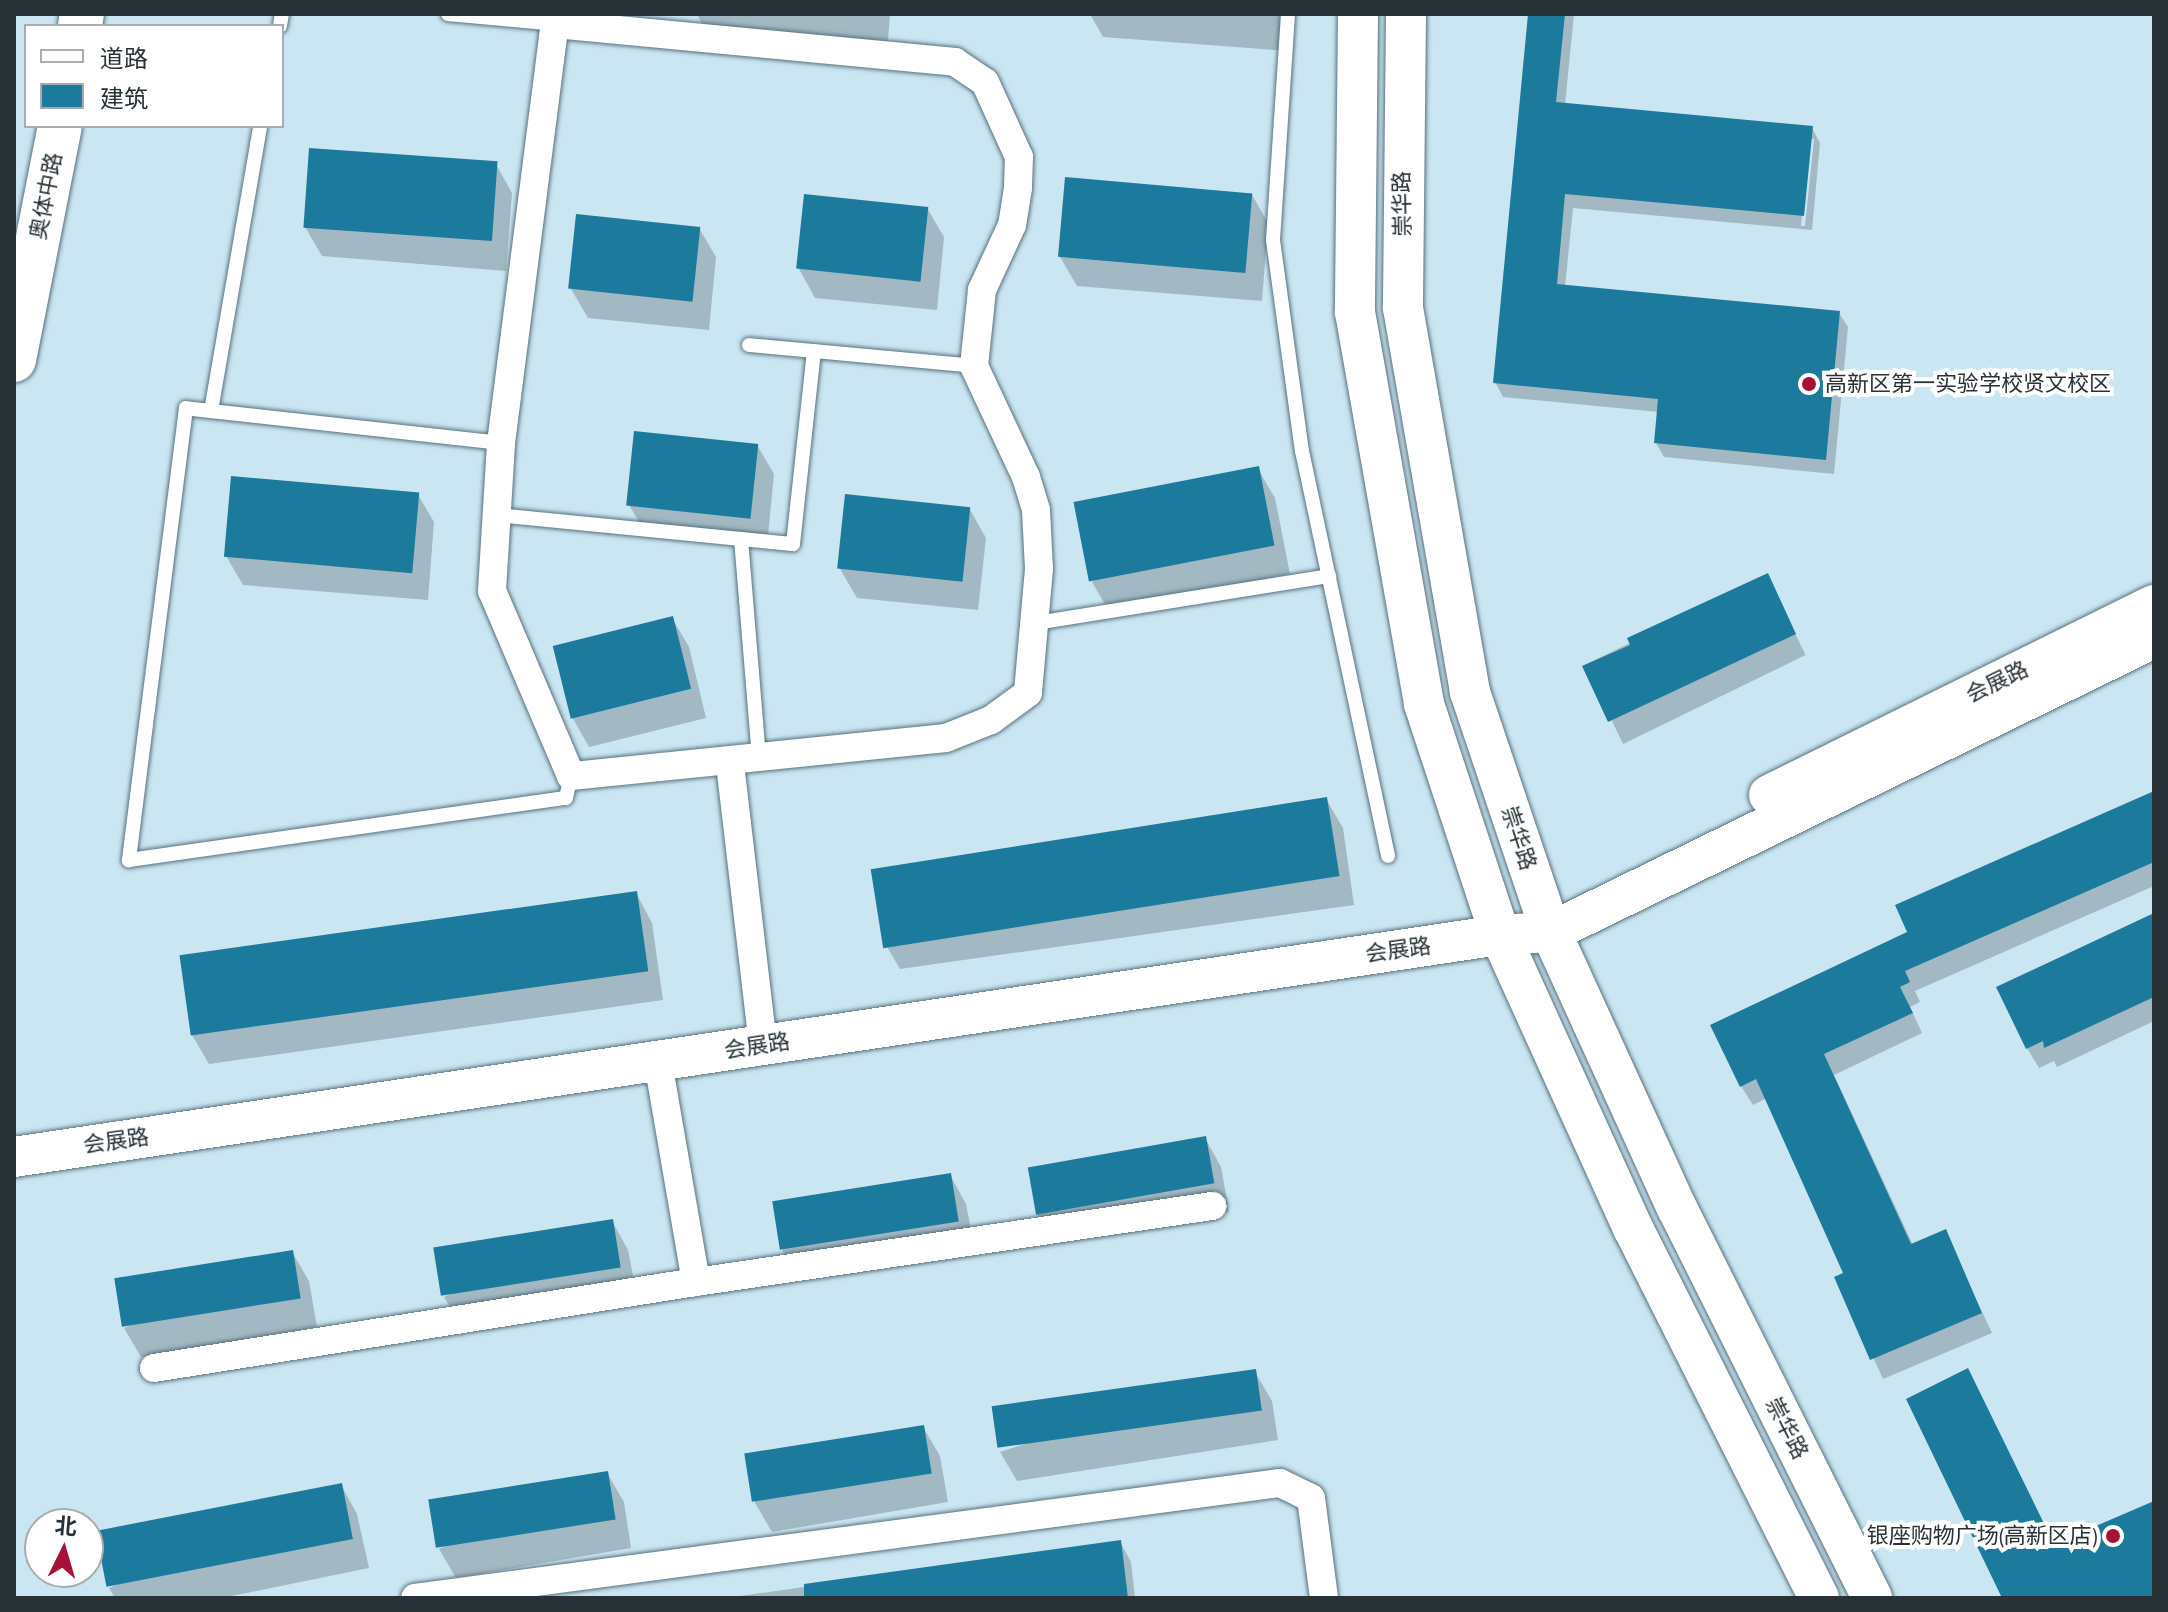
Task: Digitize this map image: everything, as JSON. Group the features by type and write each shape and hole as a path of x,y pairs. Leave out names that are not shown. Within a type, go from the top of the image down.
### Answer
{"main road":[{"path":"1358,14 1353,153 1357,328 1424,704 1500,935 1633,1228 1819,1598"},
{"name":"崇华路","path":"1406,14 1403,308 1470,692 1545,918 1677,1208 1872,1598"},
{"name":"奥体中路","path":"14,360 26,231 59,128"},
{"name":"会展路","path":"1545,918 2154,605"},
{"name":"会展路","path":"14,1157 1500,935 1545,918 2154,638"}],"street":[{"path":"641,22 955,62 985,82 1019,157 1018,188 1012,225 982,290 974,366 1036,510 1036,623 1028,693 991,720 946,738 730,764 571,776 492,591 501,443 555,24 641,22"},
{"path":"730,764 763,1045"},
{"path":"658,1061 696,1282"},
{"path":"154,1368 696,1282 1212,1206"},
{"path":"415,1598 1280,1483 1311,1498 1324,1598"}],"lane":[{"path":"448,14 555,24"},
{"path":"1288,14 1273,240 1302,451 1388,856"},
{"path":"211,411 260,128"},
{"path":"749,345 974,366"},
{"path":"496,515 793,544 814,351"},
{"path":"501,443 186,408 129,860 566,798 571,776"},
{"path":"741,539 759,760"},
{"path":"1036,623 1329,576"}],"building":[{"path":"1528,14 1565,14 1556,102 1813,126 1804,216 1565,194 1557,284 1840,311 1826,460 1654,443 1658,399 1493,383"},
{"path":"309,148 498,161 492,241 303,228"},
{"path":"1065,177 1252,193 1245,273 1058,257"},
{"path":"804,194 928,207 920,282 796,269"},
{"path":"576,214 700,227 692,302 568,289"},
{"path":"634,431 758,444 750,519 626,506"},
{"path":"1259,466 1274,546 1089,582 1073,502"},
{"path":"231,476 419,492 412,573 224,557"},
{"path":"845,494 970,507 962,582 837,569"},
{"path":"1768,573 1796,634 1608,722 1582,666 1630,645 1627,638"},
{"path":"673,616 691,689 571,719 553,646"},
{"path":"2154,791 2154,862 1905,971 1910,982 1900,987 1913,1013 1824,1054 1911,1244 1946,1229 1982,1313 1870,1360 1834,1277 1843,1273 1756,1079 1740,1087 1710,1025 1907,932 1895,905"},
{"path":"1327,797 1340,876 883,948 871,869"},
{"path":"637,891 648,971 191,1036 179,955"},
{"path":"2154,913 2154,997 2044,1048 2043,1041 2026,1049 1996,987"},
{"path":"1206,1136 1214,1183 1036,1215 1028,1167"},
{"path":"951,1173 959,1221 780,1250 772,1201"},
{"path":"613,1219 621,1267 441,1296 433,1247"},
{"path":"293,1250 301,1298 122,1327 114,1278"},
{"path":"1968,1368 2054,1544 2154,1501 2154,1598 2002,1598 1906,1399"},
{"path":"1256,1369 1262,1411 997,1448 992,1406"},
{"path":"924,1425 932,1473 752,1502 744,1453"},
{"path":"608,1471 616,1519 436,1548 428,1499"},
{"path":"342,1483 353,1539 106,1587 104,1529"},
{"path":"1121,1540 1128,1598 804,1598 804,1584"}],"place":[{"name":"高新区第一实验学校贤文校区","path":"1809,384"},
{"name":"银座购物广场(高新区店)","path":"2113,1536"}]}
